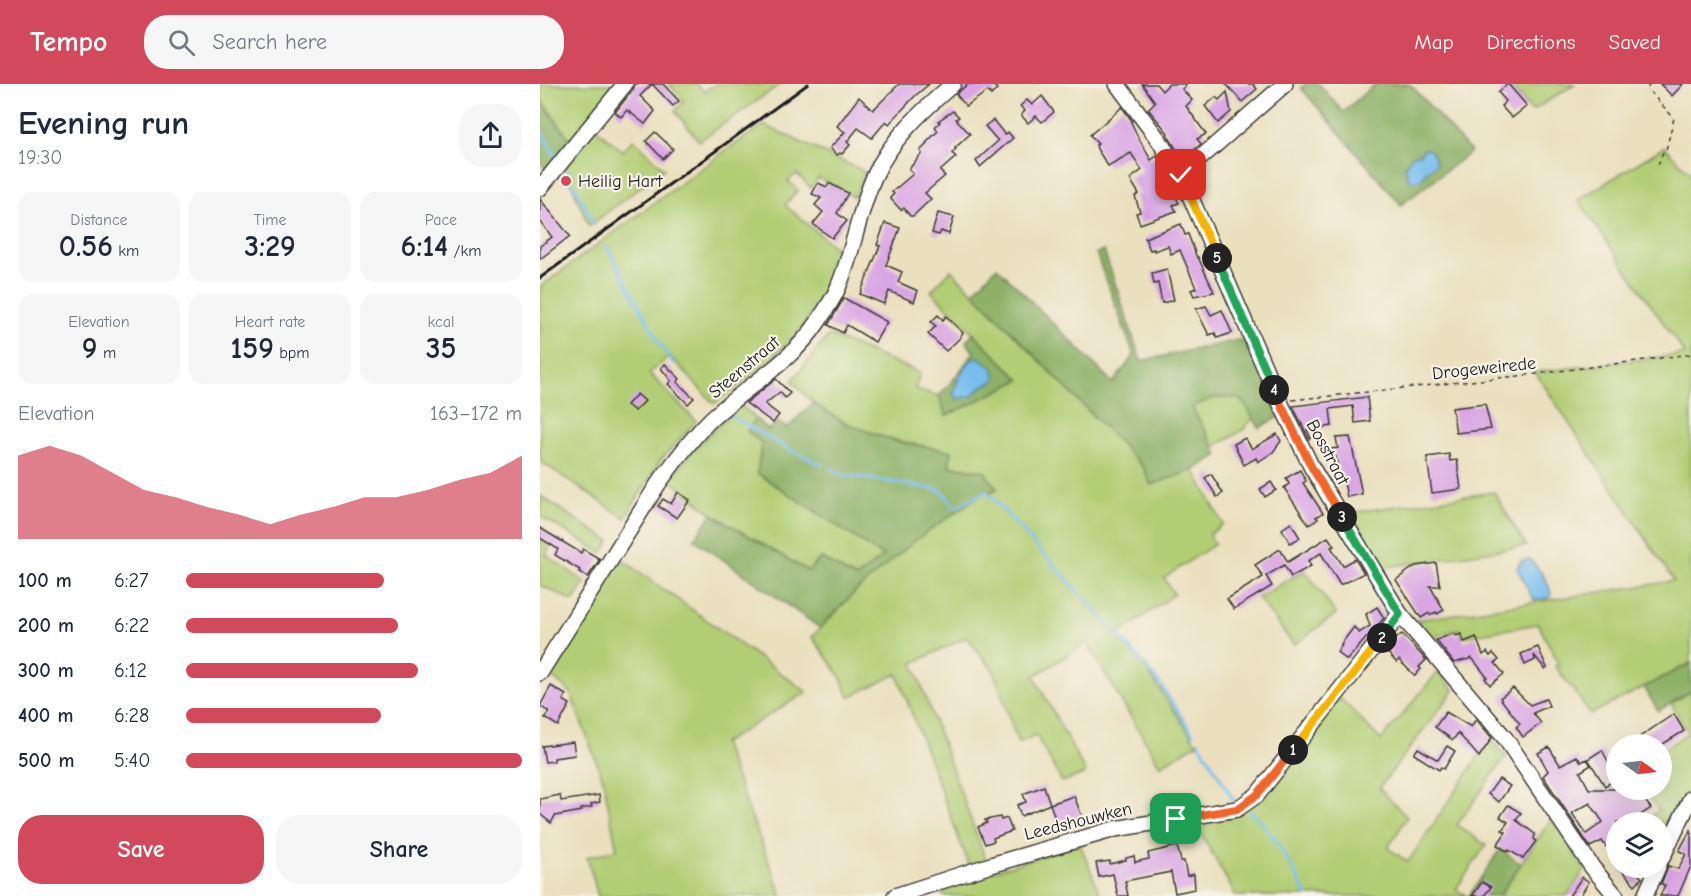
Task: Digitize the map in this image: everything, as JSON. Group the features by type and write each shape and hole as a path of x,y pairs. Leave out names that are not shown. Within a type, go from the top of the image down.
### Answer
{"street":[{"path":"540,188 625,84"},
{"name":"Steenstraat","path":"540,673 658,484 680,455 709,421 791,354 817,323 837,290 874,177 895,141 920,113 953,84"},
{"name":"Bosstraat","path":"1117,84 1158,139 1181,175 1279,401 1312,468 1400,614 1505,738 1592,867 1616,896"},
{"path":"1181,175 1285,84"},
{"name":"Leedshouwken","path":"895,896 1115,829 1237,809 1257,795 1400,614"},
{"path":"1672,837 1691,798"},
{"path":"1645,896 1653,878"}],"path":[{"path":"1650,84 1648,87 1650,92 1674,118 1666,150 1658,165"},
{"name":"Drogeweirede","path":"1279,401 1536,374 1691,354"}],"green space":[{"path":"541,84 617,84 571,141 540,99"},
{"path":"669,84 697,84 704,92 714,84 781,84 699,141 675,111 684,101"},
{"path":"1305,84 1319,84 1343,112 1375,84 1410,84 1471,152 1401,205 1301,88"},
{"path":"1510,84 1575,84 1532,111"},
{"path":"540,99 571,141 546,169 540,163"},
{"path":"764,125 865,172 855,197 818,178 811,188 797,174 788,181 798,190 785,205 840,252 831,278 820,301 791,339 756,372 714,404 670,356 649,373 696,421 660,461 625,518 540,461 540,287 729,148"},
{"path":"595,128 623,151 634,139 664,169 589,226 564,167"},
{"path":"1664,147 1691,174 1691,663 1591,714 1555,666 1559,664 1538,624 1462,637 1460,629 1430,638 1416,620 1674,581 1535,372 1685,354 1578,200"},
{"path":"1104,251 1141,361 1247,338 1280,416 1259,428 1247,407 1238,398 1213,398 1192,407 1218,455 1194,470 1151,485 1143,467 973,292 997,267 1113,383 1134,355 1096,253"},
{"path":"951,270 1143,467 1151,484 1194,470 1223,524 1209,535 1215,544 1164,578 1174,594 1118,635 1145,667 1197,744 1160,766 1087,643 1034,676 1086,773 1062,782 1036,735 1018,743 994,672 967,637 913,663 987,863 970,868 897,674 849,697 840,676 812,637 857,590 917,539 986,491 984,471 949,466 951,451 897,441 847,423 815,404 792,381 829,335 920,373 915,389 939,396 946,416 1020,380 931,291"},
{"path":"973,333 1020,380 946,416 939,396 974,352 966,342"},
{"path":"1213,398 1238,398 1253,418 1243,430 1214,447 1192,407"},
{"path":"813,403 845,423 894,441 951,451 949,466 984,471 997,489 988,493 986,491 917,539 857,590 820,628 694,539 712,514 808,571 821,558 856,578 883,556 757,473 762,443 747,431 756,419 769,430 778,422 787,428"},
{"path":"740,404 756,419 747,431 762,443 757,473 884,556 856,578 821,558 808,571 712,514 669,479 700,443"},
{"path":"1494,492 1526,546 1381,568 1348,513"},
{"path":"540,496 610,541 602,553 540,516"},
{"path":"540,540 550,547 546,555 585,582 573,601 540,585"},
{"path":"620,558 807,692 723,743 782,896 598,896 587,857 617,850 603,779 570,692 549,675"},
{"path":"1305,570 1336,614 1294,645 1258,598"},
{"path":"1691,663 1691,691 1658,711 1644,687"},
{"path":"1438,672 1454,690 1379,788 1407,817 1388,848 1408,862 1491,738 1506,756 1457,825 1486,845 1456,889 1467,896 1236,896 1195,823 1228,817 1340,698 1381,740"},
{"path":"1691,691 1691,786 1672,821 1672,812 1656,812 1659,810 1651,800 1672,800 1672,743 1688,733 1671,703"},
{"path":"1551,819 1585,869 1567,896 1499,896"},
{"path":"1080,844 1101,896 943,896 940,888"},
{"path":"1500,849 1521,864 1499,896 1469,896"}],"water":[{"path":"1424,149 1432,152 1436,164 1426,172 1421,180 1412,181 1408,177 1405,166 1413,155 1420,154"},
{"path":"978,357 994,369 995,380 981,387 972,396 958,399 953,393 959,377 969,362"},
{"path":"1530,559 1546,581 1551,596 1540,600 1533,599 1517,568 1521,561"}],"building":[{"path":"635,84 652,84 640,96 655,111 645,124 627,110 621,117 615,112 633,90"},
{"path":"652,84 663,84 679,101 673,106"},
{"path":"899,84 929,84 889,124 886,121 872,138 858,128 847,142 850,145 842,154 837,155 830,148 845,132 837,126 859,97 873,110"},
{"path":"968,84 997,84 994,86 997,89 991,95 988,91 966,106 956,94"},
{"path":"1142,84 1156,84 1162,91 1169,84 1187,84 1182,89 1192,100 1186,106 1206,134 1197,139 1201,144 1183,160 1168,133 1148,109 1155,102"},
{"path":"1226,84 1253,84 1257,89 1242,102"},
{"path":"1508,84 1527,106 1512,118 1501,106 1506,101 1498,92"},
{"path":"1660,84 1683,84 1672,96"},
{"path":"1227,92 1231,112 1218,123 1205,106 1216,97 1219,100"},
{"path":"1042,96 1054,112 1042,122 1036,116 1028,123 1021,115 1025,111 1020,106 1027,100 1032,105"},
{"path":"1122,107 1132,121 1151,160 1157,156 1168,173 1164,176 1179,203 1173,205 1176,211 1140,224 1136,213 1140,212 1135,196 1139,194 1130,179 1142,170 1131,153 1108,166 1097,149 1098,144 1090,135"},
{"path":"953,111 959,117 956,119 970,134 955,148 952,153 956,157 940,171 945,176 925,193 931,199 913,216 910,216 904,208 901,210 890,198 894,194 892,192 913,174 909,169 922,153 920,151 926,143 938,131 935,127 940,122 938,121"},
{"path":"993,120 1005,135 1008,132 1013,138 980,167 976,161 998,141 985,126"},
{"path":"655,132 673,149 663,159 646,141"},
{"path":"818,183 827,187 829,183 848,193 837,213 847,221 832,238 813,224 823,212 815,205 821,198 812,194"},
{"path":"540,199 570,236 540,259 540,246 552,237 540,221"},
{"path":"938,213 954,217 949,234 941,231 939,235 932,233"},
{"path":"885,223 900,228 886,265 902,272 898,282 918,291 914,302 889,291 884,304 860,294 880,246 877,245"},
{"path":"1181,224 1185,235 1188,234 1214,292 1194,296 1191,290 1196,288 1180,250 1171,254 1168,246 1154,251 1154,249 1150,250 1145,238"},
{"path":"1167,269 1174,300 1162,303 1158,283 1154,284 1152,273"},
{"path":"844,298 887,322 875,342 847,325 843,333 828,325"},
{"path":"1206,306 1211,315 1222,310 1232,333 1217,338 1215,333 1209,335 1196,309"},
{"path":"938,315 943,320 946,316 963,333 946,351 928,334 936,326 931,322"},
{"path":"665,364 680,379 677,382 694,398 688,404 668,384 671,381 661,368"},
{"path":"776,379 790,393 785,398 780,392 765,404 779,415 773,423 746,403"},
{"path":"637,394 645,401 635,411 627,405"},
{"path":"1367,397 1370,421 1355,423 1353,406 1330,409 1332,426 1307,430 1311,438 1309,439 1293,406"},
{"path":"1485,404 1491,429 1456,433 1452,408"},
{"path":"1277,434 1281,441 1273,452 1258,462 1256,458 1244,465 1234,444 1245,438 1252,449"},
{"path":"1350,437 1362,494 1347,497 1343,477 1340,477 1336,457 1332,458 1331,449 1338,448 1336,438"},
{"path":"1449,454 1450,461 1457,460 1461,489 1432,493 1427,457"},
{"path":"1300,470 1306,481 1303,483 1323,513 1309,525 1284,488 1289,484 1286,478"},
{"path":"1211,474 1223,493 1217,497 1205,478"},
{"path":"1271,482 1276,490 1265,497 1260,489"},
{"path":"678,492 690,500 677,518 658,506 663,499 671,504"},
{"path":"1291,523 1300,538 1290,543 1282,529"},
{"path":"540,528 581,553 583,549 600,559 588,577 555,555 558,549 540,538"},
{"path":"1328,537 1334,546 1331,547 1343,566 1355,559 1364,573 1340,585 1321,553 1308,561 1311,566 1291,577 1284,565 1266,576 1272,586 1234,609 1227,599 1263,577 1255,565 1280,549 1288,562"},
{"path":"1436,563 1440,586 1430,586 1444,610 1437,614 1436,612 1430,615 1429,613 1421,618 1396,580 1415,566"},
{"path":"1377,607 1384,618 1347,660 1337,652 1341,644 1354,627 1359,633 1370,626 1366,614"},
{"path":"1455,633 1456,636 1461,634 1464,642 1476,637 1483,655 1487,652 1490,656 1493,653 1499,660 1495,663 1504,674 1490,685 1485,678 1487,677 1472,658 1454,663 1436,640"},
{"path":"1402,634 1426,660 1419,667 1421,669 1415,676 1399,660 1396,662 1388,653 1392,648 1389,644"},
{"path":"1538,647 1547,668 1545,669 1534,655 1535,660 1525,665 1521,654"},
{"path":"551,686 566,695 563,700 570,704 558,726 545,718 549,712 540,706"},
{"path":"1513,688 1530,705 1546,699 1549,706 1533,713 1541,723 1523,737 1516,727 1520,724 1500,698"},
{"path":"1446,712 1471,727 1476,719 1492,738 1479,757 1458,733 1453,740 1435,727"},
{"path":"1674,714 1684,731 1672,738 1672,734 1644,734"},
{"path":"573,742 575,755 554,758 554,761 545,762 542,746"},
{"path":"1447,746 1455,751 1444,769 1441,767 1439,770 1414,754 1418,748 1438,760"},
{"path":"1549,747 1560,765 1577,756 1581,762 1587,759 1591,765 1580,772 1589,789 1606,789 1606,800 1644,800 1651,808 1645,812 1606,812 1606,847 1602,841 1590,847 1543,776 1548,771 1538,753","holes":["1590,803 1603,822 1586,834 1572,813"]},
{"path":"1602,750 1606,757 1606,785 1605,786 1588,759"},
{"path":"1499,779 1510,786 1499,802 1488,794"},
{"path":"1044,786 1050,804 1021,816 1017,805 1026,802 1023,794"},
{"path":"560,795 561,801 599,795 600,802 591,804 592,807 581,809 582,811 555,816 551,823 540,814 540,799"},
{"path":"1074,796 1083,819 1058,826 1050,804"},
{"path":"1508,805 1521,813 1516,820 1535,834 1536,841 1523,859 1497,845 1506,832 1502,830 1508,822 1500,817"},
{"path":"1000,817 1001,820 1007,818 1012,831 993,838 994,841 985,844 978,827 987,823 985,820"},
{"path":"1691,829 1691,866 1678,896 1660,896 1665,885 1661,884 1663,878 1672,878 1672,867 1678,869 1686,854 1679,851"},
{"path":"1177,846 1181,861 1184,861 1187,876 1194,874 1195,889 1175,893 1171,872 1125,881 1128,896 1118,896 1113,874 1099,877 1096,863 1110,861 1110,864 1134,856 1135,862 1149,859 1148,853"},
{"path":"1582,877 1589,882 1580,896 1569,896"},
{"path":"1629,878 1642,878 1635,885"},
{"path":"1482,882 1491,887 1484,896 1472,896"}],"waterway":[{"path":"540,129 555,156"},
{"path":"566,169 594,224"},
{"path":"607,247 661,346 674,363"},
{"path":"731,416 790,450 823,465"},
{"path":"831,469 840,474 936,489 943,492 954,507 986,491 1139,658 1160,684 1193,734"},
{"path":"1198,741 1236,804"},
{"path":"1249,812 1264,825 1272,836 1307,896"}],"railway":[{"path":"540,278 808,84"}],"place":[{"name":"Heilig Hart","path":"566,181"}],"route":[{"path":"1176,819 1237,809 1257,795 1400,614 1312,468 1277,396 1181,175"}]}
